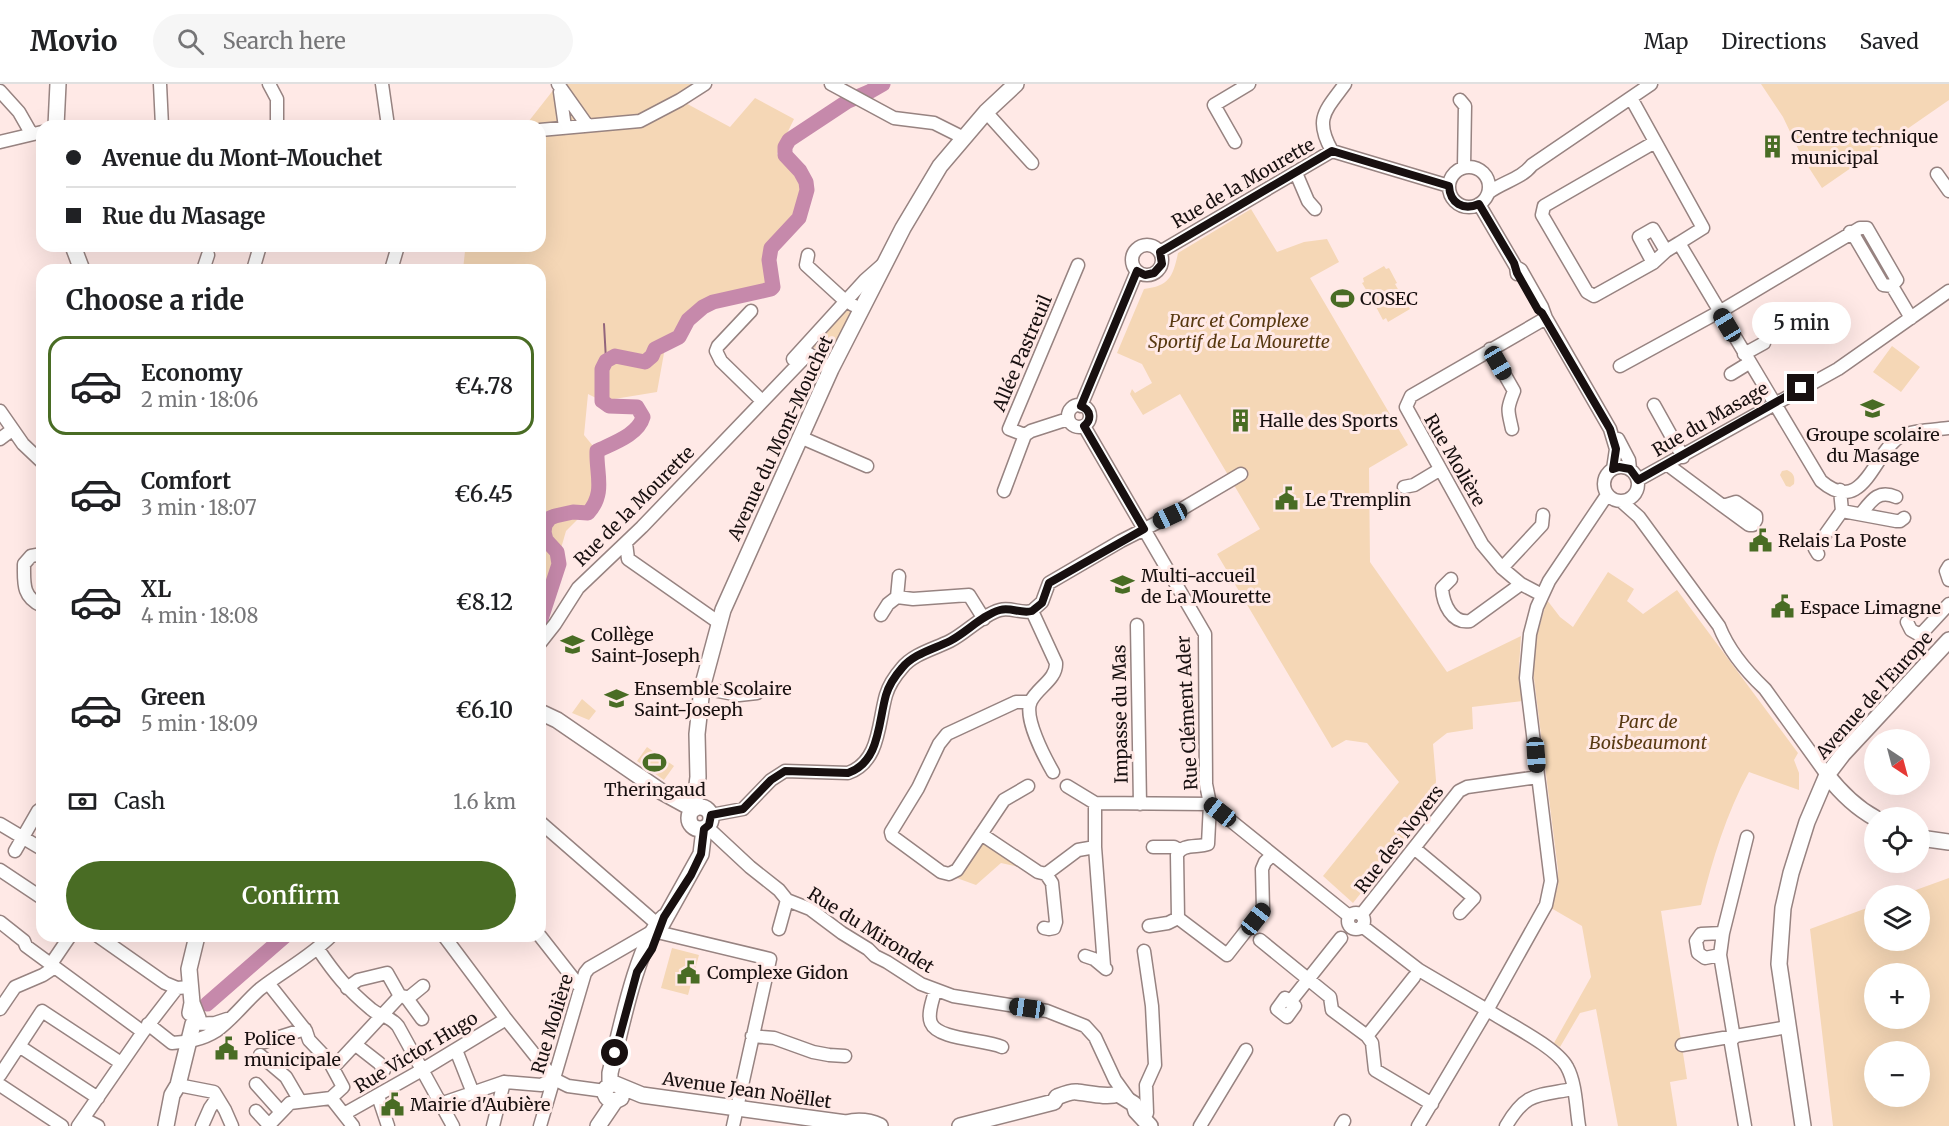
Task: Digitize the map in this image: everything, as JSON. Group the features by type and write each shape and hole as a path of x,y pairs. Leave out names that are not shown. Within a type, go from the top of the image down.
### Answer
{"main road":[{"name":"Avenue du Mont-Mouchet","path":"614,1091 615,1053 637,972 652,949 658,926 691,875 695,863 699,818 697,734 702,688 718,621 831,369 903,228 933,177 986,112 1016,84"},
{"path":"56,120 58,88"},
{"name":"Avenue de l'Europe","path":"1803,1126 1779,964 1783,908 1802,838 1827,775 1843,754 1949,640"},
{"path":"546,715 557,720 699,818"},
{"path":"1827,775 1839,791 1864,811"},
{"path":"676,800 697,782"},
{"path":"662,792 699,818"},
{"path":"1930,840 1949,843"},
{"path":"168,1126 180,1096 178,1085 193,1024 198,1018 186,993 192,942"},
{"path":"598,1126 614,1091"},
{"name":"Avenue Jean Noëllet","path":"614,1091 848,1124 855,1121 880,1126"},
{"path":"960,1126 1054,1102 1058,1104 1077,1099 1083,1094 1097,1093 1112,1096 1114,1101 1139,1114"}],"street":[{"path":"160,84 162,120"},
{"path":"269,84 277,99 277,120"},
{"path":"382,84 387,120"},
{"path":"558,84 587,125"},
{"path":"558,84 565,127"},
{"path":"546,129 642,120 705,84"},
{"path":"831,84 894,118 934,123 964,138"},
{"path":"1235,142 1214,105 1249,84"},
{"path":"1332,151 1324,137 1323,119 1345,84"},
{"path":"1488,194 1489,184 1486,176 1476,168 1464,167 1455,172 1449,186 1451,197 1459,205 1469,207 1479,204 1501,184 1527,171 1532,165 1651,84"},
{"path":"0,91 36,132"},
{"path":"1631,98 1703,228 1666,251 1653,263 1594,296 1590,295 1542,215 1544,206 1655,142"},
{"path":"1460,100 1465,106 1464,167"},
{"path":"986,112 1032,163"},
{"path":"0,142 36,133"},
{"name":"Rue de la Mourette","path":"1160,252 1332,151 1449,186"},
{"path":"1486,176 1505,176 1532,165"},
{"path":"1296,173 1308,201 1315,209"},
{"path":"1937,174 1949,191"},
{"path":"1479,204 1538,310 1544,315 1624,450 1630,469 1638,480 1639,485 1635,495 1639,518"},
{"path":"1620,366 1860,228 1867,228 1897,280 1892,286"},
{"path":"1653,263 1639,237 1653,229 1666,251"},
{"path":"1850,232 1883,285 1892,286"},
{"path":"1679,243 1821,481 1831,488 1848,491 1861,485 1900,437 1949,429"},
{"path":"1148,245 1155,247 1160,252 1162,264 1157,271 1145,275 1137,271 1132,258 1137,249 1148,245"},
{"path":"205,264 208,255"},
{"path":"808,255 806,265 842,298 850,297 859,315"},
{"path":"1870,263 1883,256"},
{"name":"Rue de la Mourette","path":"546,635 578,588 626,543 805,352 850,297 886,262"},
{"name":"Allée Pastreuil","path":"1025,435 1010,429 1078,265"},
{"path":"1081,406 1137,271"},
{"path":"1892,286 1911,318"},
{"name":"Rue du Masage","path":"1638,480 1683,457 1773,403 1838,369 1949,291"},
{"path":"751,311 716,351 721,361 760,398"},
{"name":"Rue Molière","path":"1542,596 1521,584 1502,568 1482,544 1406,407 1411,396 1544,315"},
{"path":"1731,374 1764,344"},
{"path":"1490,349 1514,391 1508,407 1512,429"},
{"path":"805,352 831,369"},
{"path":"1654,405 1683,457"},
{"path":"1081,406 1089,414 1089,421 1084,426 1074,427 1068,419 1071,409 1081,406"},
{"path":"0,411 23,444 36,456"},
{"path":"1004,491 1025,435 1068,419"},
{"name":"Rue Clément Ader","path":"1084,426 1205,634 1206,784 1210,804 1272,855 1358,919"},
{"path":"0,439 12,429"},
{"path":"1418,1126 1546,905 1551,889 1526,678 1530,634 1549,581 1607,495 1605,480 1613,469 1616,449 1610,429"},
{"path":"800,437 867,466"},
{"path":"1668,465 1724,506"},
{"path":"1613,469 1619,467 1630,469"},
{"path":"1404,487 1414,485 1440,470"},
{"path":"699,818 743,809 771,780 785,771 848,773 856,770 865,763 872,750 886,695 904,665 926,651 950,641 998,610 1032,611 1042,603 1049,583 1241,474"},
{"path":"1818,554 1815,549 1842,511 1840,490"},
{"path":"1862,514 1874,497 1884,493 1896,496"},
{"path":"1607,495 1616,501 1635,495"},
{"path":"1621,501 1639,518 1719,626 1735,653 1765,689 1827,775"},
{"path":"1842,511 1896,521 1904,518"},
{"path":"1502,568 1542,525 1543,516"},
{"path":"626,543 628,559 718,621"},
{"path":"36,555 31,556 24,564 24,588 32,601 36,603"},
{"path":"1949,566 1946,571 1949,580"},
{"path":"881,615 897,597 899,576"},
{"path":"1452,579 1442,588 1443,601 1456,619 1462,622 1470,621 1521,584"},
{"path":"897,597 913,599 969,595 984,619"},
{"path":"1906,622 1911,630 1918,634 1924,631 1949,604"},
{"path":"1032,611 1057,667 1030,702 1028,712 1053,772"},
{"name":"Impasse du Mas","path":"1137,625 1140,804 1210,804"},
{"path":"702,688 739,695 757,693"},
{"path":"1028,786 1004,800 957,870 949,874 941,872 892,836 891,832 918,788 942,738 1016,702 1030,702"},
{"name":"Rue des Noyers","path":"1358,919 1462,788 1538,777"},
{"path":"1067,786 1095,803 1140,804"},
{"path":"1085,956 1094,958 1107,968 1095,847 1095,803"},
{"path":"1153,847 1174,847 1179,850 1208,844 1210,804"},
{"path":"15,851 36,814"},
{"name":"Rue du Mirondet","path":"699,818 750,867 779,890 787,900 810,909 842,933 868,948 874,956 936,990 987,1002 1047,1011 1079,1022 1095,1037 1115,1080 1139,1114"},
{"path":"0,824 36,845"},
{"path":"546,827 658,926 770,958 733,1126"},
{"path":"981,834 1038,872 1046,874 1052,884 1056,922 1049,928"},
{"path":"1745,1126 1720,956 1723,933 1747,837"},
{"path":"1046,874 1078,850 1095,847"},
{"path":"1414,848 1474,898 1460,913"},
{"path":"1178,918 1177,855 1179,850"},
{"path":"1178,918 1227,955 1263,909 1262,869 1272,855"},
{"path":"0,870 36,894"},
{"name":"Rue du Mirondet","path":"779,929 787,900"},
{"path":"1149,926 1168,923 1178,918"},
{"path":"1358,919 1419,970 1558,1055 1568,1067 1579,1126"},
{"path":"0,922 24,941 26,946 53,966 145,1028 172,1043 189,1042 217,1030 268,983 325,942"},
{"name":"Rue Molière","path":"540,1126 585,973 589,968 658,926"},
{"path":"1720,956 1705,958 1698,953 1696,941 1701,934 1723,933"},
{"path":"1282,1013 1287,1017 1295,1006 1290,1002 1341,938"},
{"path":"1260,940 1329,997 1332,1010 1367,1036 1372,1043 1375,1070 1432,1104"},
{"path":"0,1009 15,987 53,966 67,942"},
{"path":"98,1126 81,1122 145,1028 186,993 165,982 107,942"},
{"path":"448,942 554,1079 568,1086 614,1091"},
{"path":"545,942 580,987"},
{"path":"318,949 347,988 378,1013 392,1019 398,1026 453,1126"},
{"path":"1139,1114 1147,1113 1146,1085 1155,1065 1152,1006 1144,951"},
{"path":"347,988 358,980 387,973 422,1018"},
{"path":"1367,1036 1414,977"},
{"path":"256,1111 268,1126 290,1103 331,1098 344,1087 329,1060 309,1040 305,1029 268,983"},
{"path":"333,1068 356,1045 378,1013 423,986"},
{"path":"936,990 930,1012 931,1023 937,1031 946,1035 991,1042 1002,1047"},
{"path":"0,1075 42,1011 122,1063"},
{"path":"193,1024 215,1023 228,1019"},
{"name":"Rue Victor Hugo","path":"344,1114 506,1019"},
{"path":"1682,1046 1788,1027"},
{"path":"264,1042 305,1029"},
{"path":"752,1036 774,1038 829,1056 846,1056"},
{"path":"356,1045 379,1063 384,1070"},
{"path":"19,1046 98,1098"},
{"path":"456,1050 472,1093"},
{"path":"1200,1126 1246,1050"},
{"path":"260,1055 286,1077 300,1101"},
{"path":"440,1104 504,1082 541,1085 554,1079"},
{"path":"1112,1096 1115,1080"},
{"path":"494,1126 504,1082"},
{"path":"256,1084 281,1112"},
{"path":"0,1085 62,1126"},
{"path":"178,1085 214,1092 232,1126"},
{"path":"1506,1126 1523,1101 1573,1089"},
{"path":"378,1096 388,1126"},
{"path":"202,1126 210,1108 218,1098"},
{"path":"331,1098 353,1126"}],"green space":[{"path":"558,84 698,84 680,100 730,127 755,98 794,119 777,154 806,182 799,218 771,248 769,291 713,302 688,320 666,342 657,392 602,401 588,394 584,435 597,451 597,500 566,531 546,600 546,264 464,264 465,252 546,252 546,120 530,120"},
{"path":"1761,84 1949,84 1949,100 1822,188 1802,157 1783,117"},
{"name":"Parc et Complexe Sportif de La Mourette","path":"1251,209 1277,252 1304,242 1327,239 1339,262 1310,278 1408,445 1369,468 1370,562 1447,672 1521,636 1519,667 1523,701 1472,707 1473,729 1447,733 1433,744 1436,780 1434,802 1382,867 1378,865 1373,872 1376,874 1353,903 1323,876 1399,782 1367,743 1346,740 1332,748 1217,554 1260,529 1180,394 1143,415 1130,394 1132,389 1135,393 1152,383 1142,364 1117,353 1144,289 1164,283 1168,279 1172,274 1178,253"},
{"path":"1384,266 1386,269 1389,268 1399,291 1401,290 1410,304 1408,306 1410,309 1388,322 1386,318 1383,320 1375,305 1377,304 1362,283 1363,278"},
{"path":"845,307 851,312 832,351 824,353 813,347 824,334 823,332"},
{"path":"1892,346 1920,367 1901,392 1873,372"},
{"path":"1787,470 1794,477 1794,484 1790,487 1786,486 1780,475 1782,471"},
{"name":"Parc de Boisbeaumont","path":"1608,572 1634,589 1627,601 1643,614 1677,590 1798,753 1794,760 1799,773 1799,790 1749,772 1733,804 1721,837 1701,905 1661,911 1687,1079 1670,1082 1677,1126 1618,1126 1596,1009 1580,1013 1560,1047 1554,1043 1591,977 1582,926 1551,908 1558,885 1558,870 1533,671 1533,649 1547,600 1560,617 1573,627"},
{"path":"582,699 596,711 589,720 572,713"},
{"name":"Theringaud","path":"647,747 674,766 664,780 637,761"},
{"path":"984,842 1024,868 1001,863 976,885 954,877 980,843"},
{"path":"1949,878 1949,1126 1833,1126 1810,929 1864,909 1864,951 1930,951 1930,885"},
{"path":"672,948 699,955 688,995 661,988"}],"waterway":[{"path":"546,524 555,516 573,512 588,513 597,498 599,483 597,451 630,434 643,417 637,407 609,406 602,401 602,369 606,361 615,356 645,362 652,356 655,349 679,337 688,320 703,307 713,302 771,289 773,287 769,260 771,248 799,218 807,190 806,182 800,171 785,155 785,147 789,140 848,101 883,84"},
{"path":"604,324 606,360"},
{"path":"546,540 557,552 559,564 546,604"},
{"path":"207,1004 278,942"}],"place":[{"name":"Centre technique municipal","path":"1773,146"},
{"name":"COSEC","path":"1342,298"},
{"name":"Groupe scolaire du Masage","path":"1873,408"},
{"name":"Halle des Sports","path":"1241,420"},
{"name":"Le Tremplin","path":"1287,499"},
{"name":"Relais La Poste","path":"1760,540"},
{"name":"Multi-accueil de La Mourette","path":"1123,585"},
{"name":"Espace Limagne","path":"1782,607"},
{"name":"Collège Saint-Joseph","path":"573,644"},
{"name":"Ensemble Scolaire Saint-Joseph","path":"616,698"},
{"name":"Theringaud","path":"655,763"},
{"name":"Complexe Gidon","path":"689,972"},
{"name":"Police municipale","path":"226,1048"},
{"name":"Mairie d'Aubière","path":"392,1104"}],"route":[{"path":"615,1053 637,972 652,949 664,917 691,875 701,854 704,829 709,825 711,815 743,809 771,780 785,771 848,773 856,770 865,763 872,750 886,695 904,665 926,651 950,641 998,610 1006,609 1026,613 1032,611 1042,603 1049,583 1144,529 1084,426 1090,417 1088,411 1081,406 1137,271 1145,275 1154,273 1162,264 1160,252 1332,151 1449,186 1451,197 1464,207 1479,204 1514,263 1517,273 1538,310 1542,313 1610,429 1617,455 1613,469 1619,467 1630,469 1638,480 1683,457 1801,388"}]}
